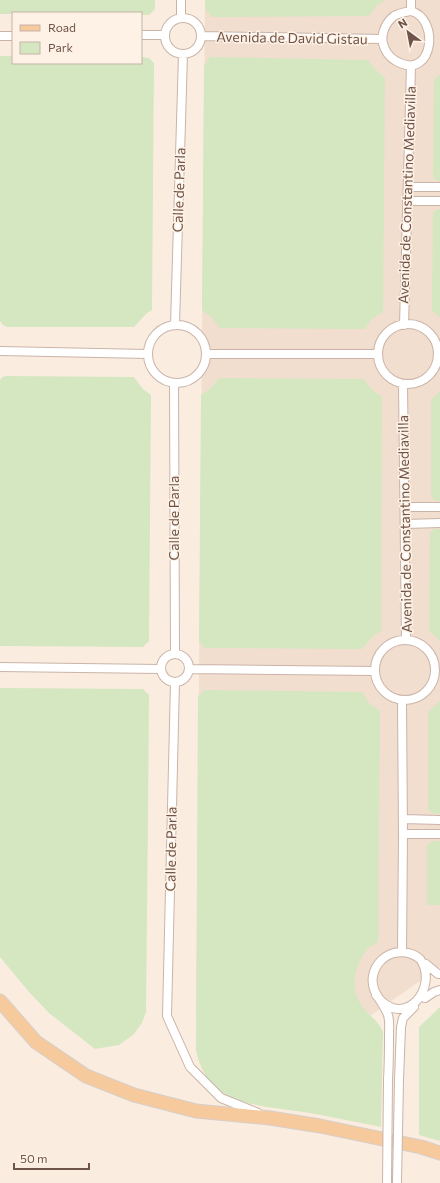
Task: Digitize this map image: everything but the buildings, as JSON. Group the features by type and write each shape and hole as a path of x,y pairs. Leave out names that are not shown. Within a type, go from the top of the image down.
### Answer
{"main road":[{"path":"0,1001 36,1042 86,1076 134,1095 196,1110 270,1118 320,1126 421,1147 440,1153"}],"street":[{"path":"181,0 181,18"},
{"path":"411,0 411,11"},
{"path":"435,25 432,21 418,12 404,12 394,16 387,24 383,30 382,39 383,46 388,55 405,66 418,65 428,58 435,50 436,45"},
{"path":"181,18 187,18 198,25 202,36 196,49 192,52 178,54 170,48 165,35 166,30 172,22 181,18"},
{"path":"142,35 165,35"},
{"path":"0,36 12,36"},
{"name":"Avenida de David Gistau","path":"202,36 382,39"},
{"name":"Calle de Parla","path":"175,325 183,54"},
{"name":"Avenida de Constantino Mediavilla","path":"404,325 411,66"},
{"path":"408,187 440,187"},
{"path":"407,201 440,201"},
{"path":"175,325 184,326 193,330 200,336 205,345 206,354 205,364 200,372 192,379 174,383 158,376 153,370 148,354 149,346 159,331 166,327 175,325"},
{"path":"404,325 420,327 427,332 433,338 439,354 431,373 423,380 414,384 403,384 395,381 382,370 379,362 379,345 383,338 388,331 395,327 404,325"},
{"path":"0,351 148,354"},
{"path":"206,354 378,354"},
{"name":"Calle de Parla","path":"174,383 175,653"},
{"name":"Avenida de Constantino Mediavilla","path":"403,384 406,640"},
{"path":"405,507 440,507"},
{"path":"405,524 440,523"},
{"path":"406,640 420,643 425,647 434,658 438,672 432,686 422,696 416,699 402,701 383,691 377,682 375,671 381,652 392,643 406,640"},
{"path":"175,653 180,654 187,660 189,669 182,681 174,682 163,677 160,669 163,659 167,655 175,653"},
{"path":"0,667 160,669"},
{"path":"189,669 375,671"},
{"name":"Calle de Parla","path":"174,682 167,1016 190,1067 221,1098 270,1118"},
{"path":"402,701 402,952"},
{"path":"403,819 440,820"},
{"path":"403,834 440,834"},
{"path":"387,1183 389,1050 388,1016 373,987 372,979 374,970 379,962 385,957 393,953 402,952 410,953 417,957 440,974"},
{"path":"397,1183 401,1027 403,1018 424,998 428,992 430,976 423,962"},
{"path":"424,998 440,990"},
{"path":"376,995 385,1005 398,1009 411,1008 417,1005"}],"shaded area":[{"path":"205,0 440,0 440,967 370,1016 196,1015"}],"green space":[{"path":"0,0 155,0 155,9 149,15 142,15 142,12 12,12 12,14 0,14"},
{"path":"205,0 385,0 377,5 369,16 212,17 205,9"},
{"path":"0,56 12,56 12,64 142,64 142,57 149,58 154,63 152,310 147,313 134,327 7,327 0,321"},
{"path":"210,57 368,60 385,78 383,312 372,319 365,329 220,328 211,317 202,310 204,65"},
{"path":"440,74 440,181 438,181 433,177 434,80"},
{"path":"437,209 440,209 440,318 432,310 433,213"},
{"path":"5,376 134,377 143,389 151,395 149,641 143,647 0,646 0,381 1,378"},
{"path":"219,378 364,379 371,389 382,397 381,631 373,636 362,649 205,648 199,642 201,395 211,388"},
{"path":"440,391 440,501 435,501 431,496 431,400"},
{"path":"434,529 440,529 440,641 429,630 430,533"},
{"path":"0,688 143,689 149,695 146,1012 142,1023 134,1034 119,1045 95,1049 49,1013 29,992 0,957"},
{"path":"205,690 362,692 369,703 380,711 378,942 369,948 359,962 355,977 355,985 358,1000 379,1024 383,1032 381,1127 237,1100 223,1093 212,1083 202,1069 196,1051 198,696"},
{"path":"440,701 440,814 432,813 428,809 428,712"},
{"path":"432,841 440,841 440,905 427,905 427,846"},
{"path":"440,1007 440,1141 419,1135 419,1027"}]}
